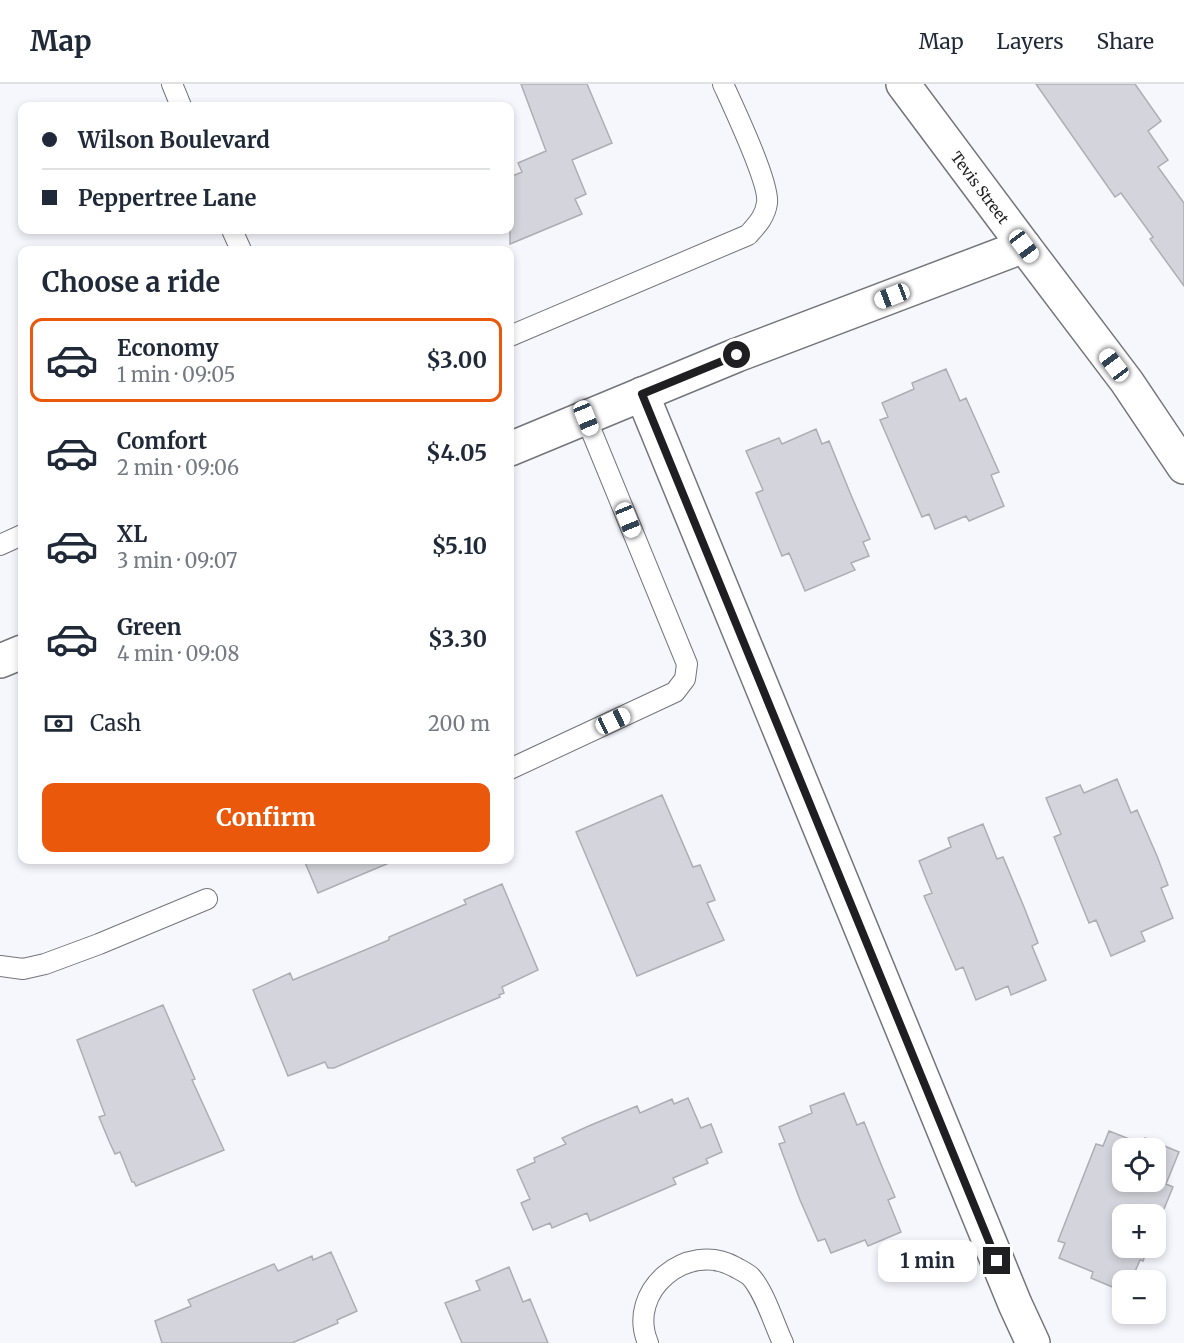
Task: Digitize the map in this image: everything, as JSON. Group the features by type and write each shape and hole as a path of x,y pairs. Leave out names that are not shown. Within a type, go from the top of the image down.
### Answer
{"street":[{"name":"Tevis Street","path":"903,84 1127,382 1184,466"},
{"path":"514,447 737,355 1024,246"},
{"path":"642,394 1033,1343"},
{"path":"0,661 18,654"}],"lane":[{"path":"172,84 179,102"},
{"path":"514,334 748,236 762,221 768,201 764,182 723,84"},
{"path":"514,767 675,692 685,679 687,663 586,418"},
{"path":"0,545 18,537"},
{"path":"0,966 22,969 45,964 207,899"},
{"path":"648,1343 643,1333 644,1310 652,1288 668,1271 689,1261 707,1259 726,1262 749,1275 757,1286 783,1343"}],"building":[{"path":"521,84 587,84 612,143 572,160 586,194 575,199 582,214 510,244 510,234 514,234 514,175 522,172 518,163 546,151"},
{"path":"1036,84 1135,84 1161,121 1148,131 1168,160 1158,167 1184,203 1184,286 1150,239 1153,237 1121,193 1115,197"},
{"path":"946,369 960,401 966,398 999,472 991,475 1004,506 969,521 966,516 935,529 929,514 922,517 880,420 888,417 882,403 914,389 912,383"},
{"path":"816,429 822,444 829,441 870,539 863,542 869,556 851,563 855,570 805,591 789,553 782,556 756,493 763,490 746,451 779,438 782,444"},
{"path":"1117,779 1131,813 1137,810 1157,856 1168,885 1161,888 1173,918 1141,932 1145,941 1111,956 1096,920 1089,923 1054,837 1061,834 1046,798 1080,785 1084,793"},
{"path":"662,795 693,867 700,865 715,900 707,903 724,940 637,976 576,832"},
{"path":"983,824 997,859 1003,857 1024,907 1038,943 1032,946 1046,980 1011,995 1008,986 976,1000 963,967 956,970 924,896 932,893 919,861 951,847 948,838"},
{"path":"306,864 387,864 318,893"},
{"path":"502,884 538,970 502,987 504,993 499,995 500,997 334,1068 328,1068 325,1062 288,1076 253,990 290,973 293,980 389,940 389,937 466,904 464,900"},
{"path":"163,1005 195,1079 192,1080 224,1150 136,1186 132,1182 120,1152 115,1154 99,1117 105,1115 77,1040"},
{"path":"844,1093 857,1125 864,1122 895,1197 888,1200 901,1232 868,1246 865,1240 831,1253 825,1239 818,1241 800,1200 779,1144 785,1142 779,1127 812,1113 810,1106"},
{"path":"688,1098 701,1128 711,1124 722,1152 706,1159 708,1163 673,1178 676,1184 590,1221 587,1213 552,1228 550,1223 533,1230 521,1203 530,1199 517,1170 535,1162 534,1158 566,1144 562,1138 591,1125 637,1106 640,1113 672,1099 674,1104"},
{"path":"1109,1131 1127,1138 1112,1138 1112,1192 1166,1192 1166,1184 1173,1187 1166,1204 1112,1204 1112,1258 1144,1258 1143,1261 1140,1260 1136,1270 1112,1270 1112,1287 1091,1278 1093,1272 1059,1258 1065,1243 1058,1241 1096,1144 1103,1146"},
{"path":"1166,1147 1179,1152 1166,1184"},
{"path":"331,1252 357,1311 337,1320 338,1323 292,1343 162,1343 155,1321 191,1306 188,1300 274,1264 278,1271 312,1256 313,1260"},
{"path":"509,1267 523,1302 530,1299 548,1343 462,1343 445,1303 480,1290 476,1281"}],"route":[{"path":"737,355 642,394 997,1261"}]}
